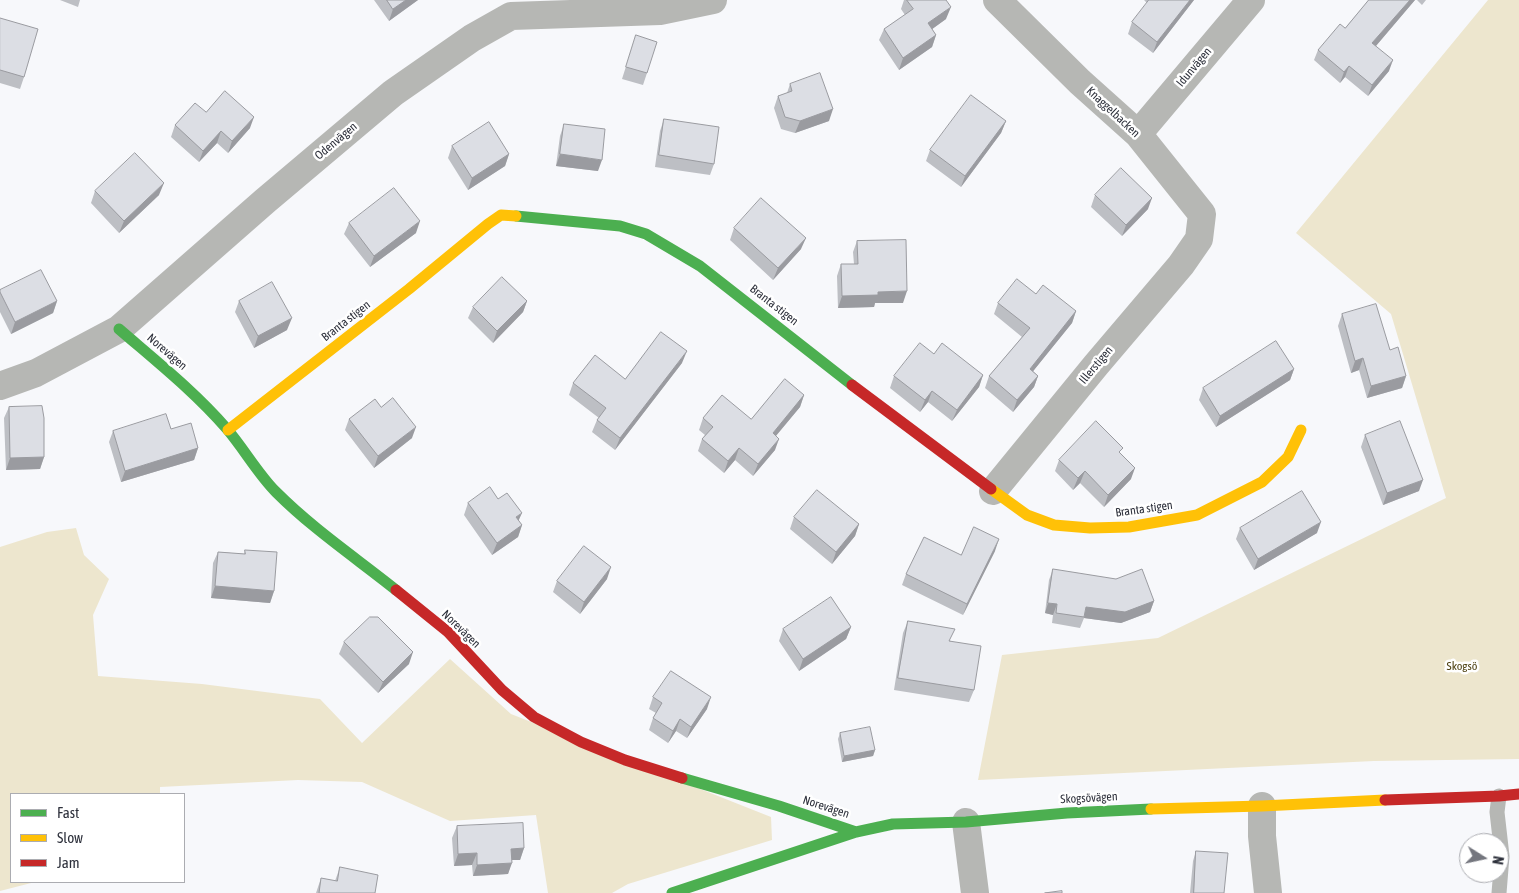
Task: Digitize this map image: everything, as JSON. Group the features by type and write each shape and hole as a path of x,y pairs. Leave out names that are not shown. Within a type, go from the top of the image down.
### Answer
{"street":[{"name":"Odenvägen","path":"0,386 36,373 119,329 265,201 393,93 472,38 510,8 660,11 713,0"},
{"name":"Knaggelbacken","path":"997,0 1080,82 1138,134 1202,214 1199,239"},
{"name":"Idunvägen","path":"1138,134 1251,0"},
{"name":"Branta stigen","path":"228,430 501,215 620,226 646,234 700,266 880,407 993,491 1027,515 1054,525 1090,528 1129,527 1198,515 1262,482 1288,457 1301,430"},
{"name":"Illerstigen","path":"993,491 1096,365 1182,265 1199,239"},
{"name":"Norevägen","path":"119,329 209,409 228,430 274,490 302,517 448,632 502,690 534,717 581,742 625,760 680,778 779,806 856,832"},
{"name":"Skogsövägen","path":"672,893 856,832 893,824 966,822 1067,813 1164,808 1262,806 1519,794"},
{"path":"1262,806 1262,836 1268,893"},
{"path":"966,822 975,893"}],"lane":[{"path":"1498,796 1497,812 1502,856 1499,893"}],"green space":[{"name":"Skogsö","path":"1488,0 1519,0 1519,759 1374,761 978,780 1002,655 1158,638 1446,498 1391,314 1296,233"},
{"path":"76,528 84,555 109,579 93,615 98,676 202,684 320,699 362,743 450,659 511,714 771,817 772,840 628,884 612,893 548,893 536,815 450,821 362,782 298,780 160,787 160,793 10,793 10,883 31,883 0,891 0,547 47,532"}],"building":[{"path":"387,0 406,0 393,9"},
{"path":"907,0 946,0 951,7 928,23 936,35 903,58 884,29 913,9"},
{"path":"1149,0 1190,0 1157,42 1132,22"},
{"path":"1369,0 1410,0 1372,43 1393,60 1372,85 1349,66 1344,72 1318,50 1340,24 1345,28"},
{"path":"0,18 38,29 24,77 0,70"},
{"path":"636,35 657,42 647,73 626,67"},
{"path":"820,73 833,109 800,121 785,117 778,96 792,91 790,84"},
{"path":"225,91 254,117 232,141 221,131 203,151 175,125 195,103 206,112"},
{"path":"971,95 1006,121 965,176 930,150"},
{"path":"664,119 719,127 714,164 659,155"},
{"path":"489,122 509,154 472,178 452,146"},
{"path":"564,124 605,129 602,160 560,154"},
{"path":"135,153 164,183 124,221 95,191"},
{"path":"1121,168 1152,198 1126,225 1095,195"},
{"path":"394,188 420,221 374,256 349,223"},
{"path":"761,198 806,238 778,268 734,228"},
{"path":"906,240 907,291 878,292 878,295 842,296 841,264 858,264 857,241"},
{"path":"41,270 57,301 15,322 0,290"},
{"path":"502,277 527,301 497,331 473,307"},
{"path":"1017,279 1036,294 1043,285 1076,311 1030,369 1038,376 1017,400 989,376 1030,328 998,303"},
{"path":"272,282 292,318 258,336 239,301"},
{"path":"1376,304 1390,350 1398,347 1406,376 1371,386 1363,358 1355,361 1342,314"},
{"path":"661,332 687,351 620,438 597,420 606,408 573,383 595,355 625,379"},
{"path":"1276,341 1294,369 1220,416 1203,388"},
{"path":"920,343 934,354 942,343 983,375 957,410 932,391 925,400 894,376"},
{"path":"785,379 804,395 773,433 779,439 758,464 739,448 728,461 702,439 713,427 703,418 722,395 751,419"},
{"path":"393,398 416,427 378,456 349,419 375,399 381,407"},
{"path":"42,406 44,418 44,457 10,458 9,407"},
{"path":"166,414 171,429 191,423 198,448 125,471 113,431"},
{"path":"1096,421 1123,448 1119,452 1135,468 1108,495 1085,471 1078,478 1059,460"},
{"path":"1400,421 1423,480 1387,493 1365,435"},
{"path":"490,487 498,499 507,493 522,513 516,517 522,525 497,543 468,503"},
{"path":"817,490 859,524 836,552 794,517"},
{"path":"1302,491 1321,522 1258,559 1240,528"},
{"path":"974,527 999,539 967,604 906,574 924,537 961,555"},
{"path":"584,546 611,567 584,602 557,581"},
{"path":"245,550 277,552 274,591 215,586 218,552 245,554"},
{"path":"1053,569 1116,579 1142,569 1154,601 1125,612 1086,607 1084,617 1056,613 1057,604 1048,603"},
{"path":"831,597 851,627 803,659 783,629"},
{"path":"370,617 378,617 413,652 383,682 344,642"},
{"path":"908,621 955,629 949,641 981,646 974,690 898,678"},
{"path":"671,671 711,697 691,727 680,719 673,731 653,718 662,703 653,697"},
{"path":"870,727 875,750 844,756 840,733"},
{"path":"523,823 524,848 511,849 512,863 477,865 477,853 458,854 457,826"},
{"path":"1196,851 1228,853 1224,893 1194,893"},
{"path":"340,867 378,875 375,893 319,893 321,878 337,881"},
{"path":"1062,891 1062,893 1045,893"}],"traffic: fast":[{"path":"516,216 620,226 646,234 700,266 852,385"},
{"path":"119,329 175,377 215,415 269,485 290,506 396,590"},
{"path":"682,778 779,806 856,832"},
{"path":"672,893 856,832 893,824 966,822 1067,813 1151,809"}],"traffic: slow":[{"path":"228,430 409,289 488,224 501,215 516,216"},
{"path":"991,489 1027,515 1054,525 1090,528 1129,527 1197,515 1262,482 1288,457 1301,430"},
{"path":"1151,809 1385,800"}],"traffic: jam":[{"path":"852,385 991,489"},
{"path":"396,590 448,632 502,690 534,717 581,742 625,760 682,778"},
{"path":"1385,800 1519,794"}]}
